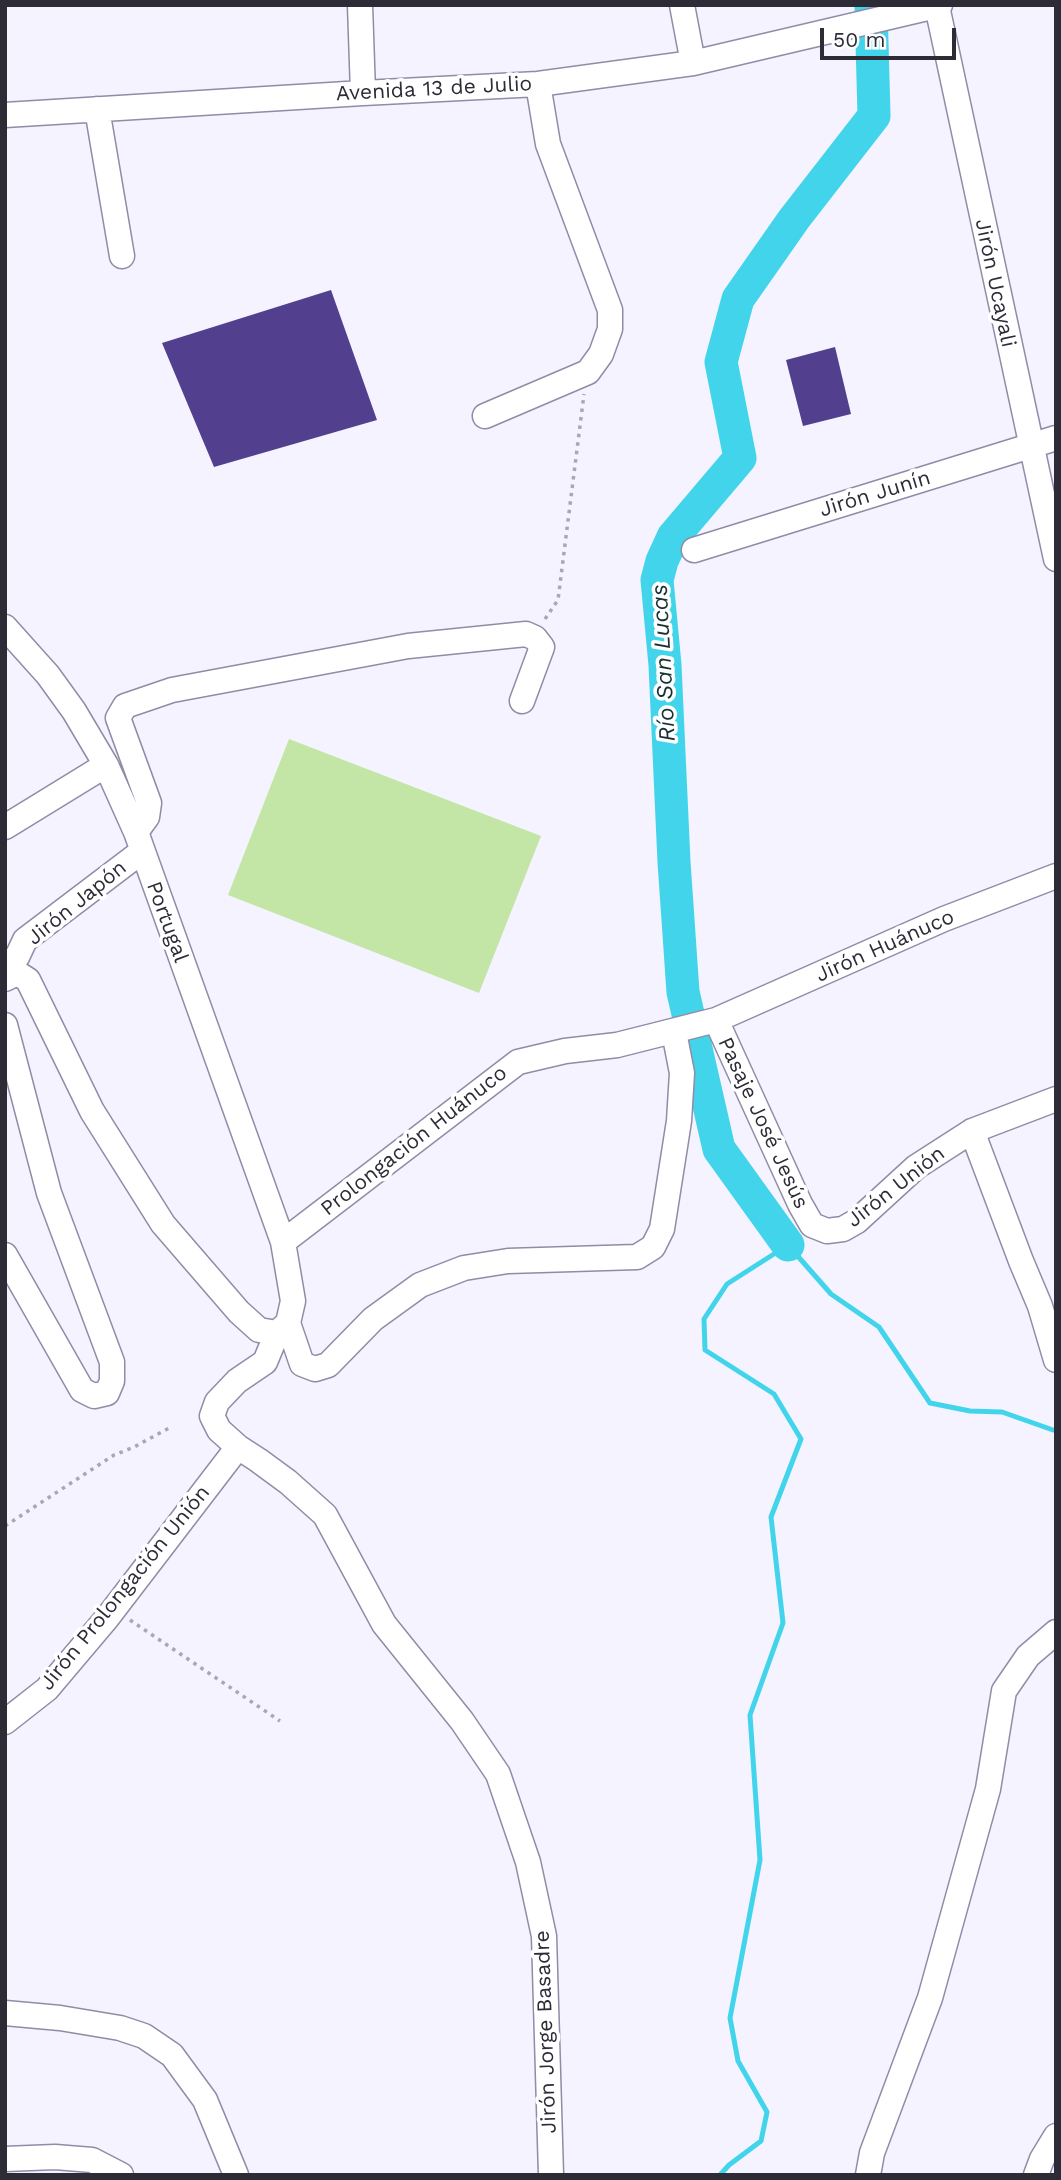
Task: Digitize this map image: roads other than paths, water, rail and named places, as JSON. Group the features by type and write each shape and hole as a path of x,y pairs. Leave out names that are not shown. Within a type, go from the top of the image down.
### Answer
{"street":[{"path":"360,5 363,93"},
{"path":"682,5 693,63"},
{"name":"Avenida 13 de Julio","path":"5,115 538,84 693,63 930,8"},
{"name":"Jirón Ucayali","path":"930,8 1056,559"},
{"path":"485,416 588,372 601,354 610,329 610,310 548,144 538,84"},
{"path":"97,109 122,256"},
{"name":"Jirón Junín","path":"694,550 1056,438"},
{"name":"Portugal","path":"5,627 48,675 74,711 106,765 139,842 283,1242 293,1301 283,1328"},
{"path":"139,842 149,803 118,718 125,706 172,690 408,646 526,634 535,638 542,647 522,701"},
{"path":"5,827 106,765"},
{"name":"Jirón Japón","path":"11,968 25,940 139,842"},
{"name":"Jirón Huánuco","path":"694,1025 944,919 1056,876"},
{"path":"11,968 28,980 92,1111 163,1224 239,1312 259,1330 283,1328 302,1364 315,1369 328,1365 373,1319 420,1285 464,1268 508,1261 638,1257 653,1247 662,1229 679,1121 682,1073 694,1025"},
{"path":"5,1025 49,1193 112,1362 112,1381 107,1393 94,1396 82,1390 5,1255"},
{"name":"Prolongación Huánuco","path":"283,1242 518,1062 565,1051 617,1045 694,1025"},
{"name":"Pasaje José Jesús","path":"694,1025 812,1225"},
{"name":"Jirón Unión","path":"812,1225 827,1231 842,1229 857,1221 916,1167 972,1131 1056,1099"},
{"path":"972,1131 1040,1306 1056,1360"},
{"name":"Jirón Jorge Basadre","path":"283,1328 265,1362 237,1381 216,1402 212,1416 219,1430 238,1447 278,1475 325,1515 384,1624 462,1721 498,1774 528,1863 544,1936 551,2175"},
{"name":"Jirón Prolongación Unión","path":"5,1722 47,1689 114,1608 238,1447"},
{"path":"868,2175 872,2153 934,1985 988,1789 1004,1691 1028,1656 1056,1632"},
{"path":"5,2013 61,2018 120,2028 144,2036 172,2055 205,2100 236,2175"},
{"path":"1036,2175 1056,2136"},
{"path":"5,2159 55,2157 92,2160 121,2175"}],"waterway":[{"name":"Río San Lucas","path":"788,1245 719,1149 683,992 665,665 657,580 673,537 740,458 721,362 738,299 794,219 874,116 871,5"},
{"path":"720,2175 761,2141 767,2112 738,2061 730,2018 760,1860 750,1715 783,1623 771,1517 801,1439 774,1394 705,1350 704,1319 727,1284 788,1245 831,1294 879,1327 930,1403 970,1411 1002,1412 1053,1430"}]}
